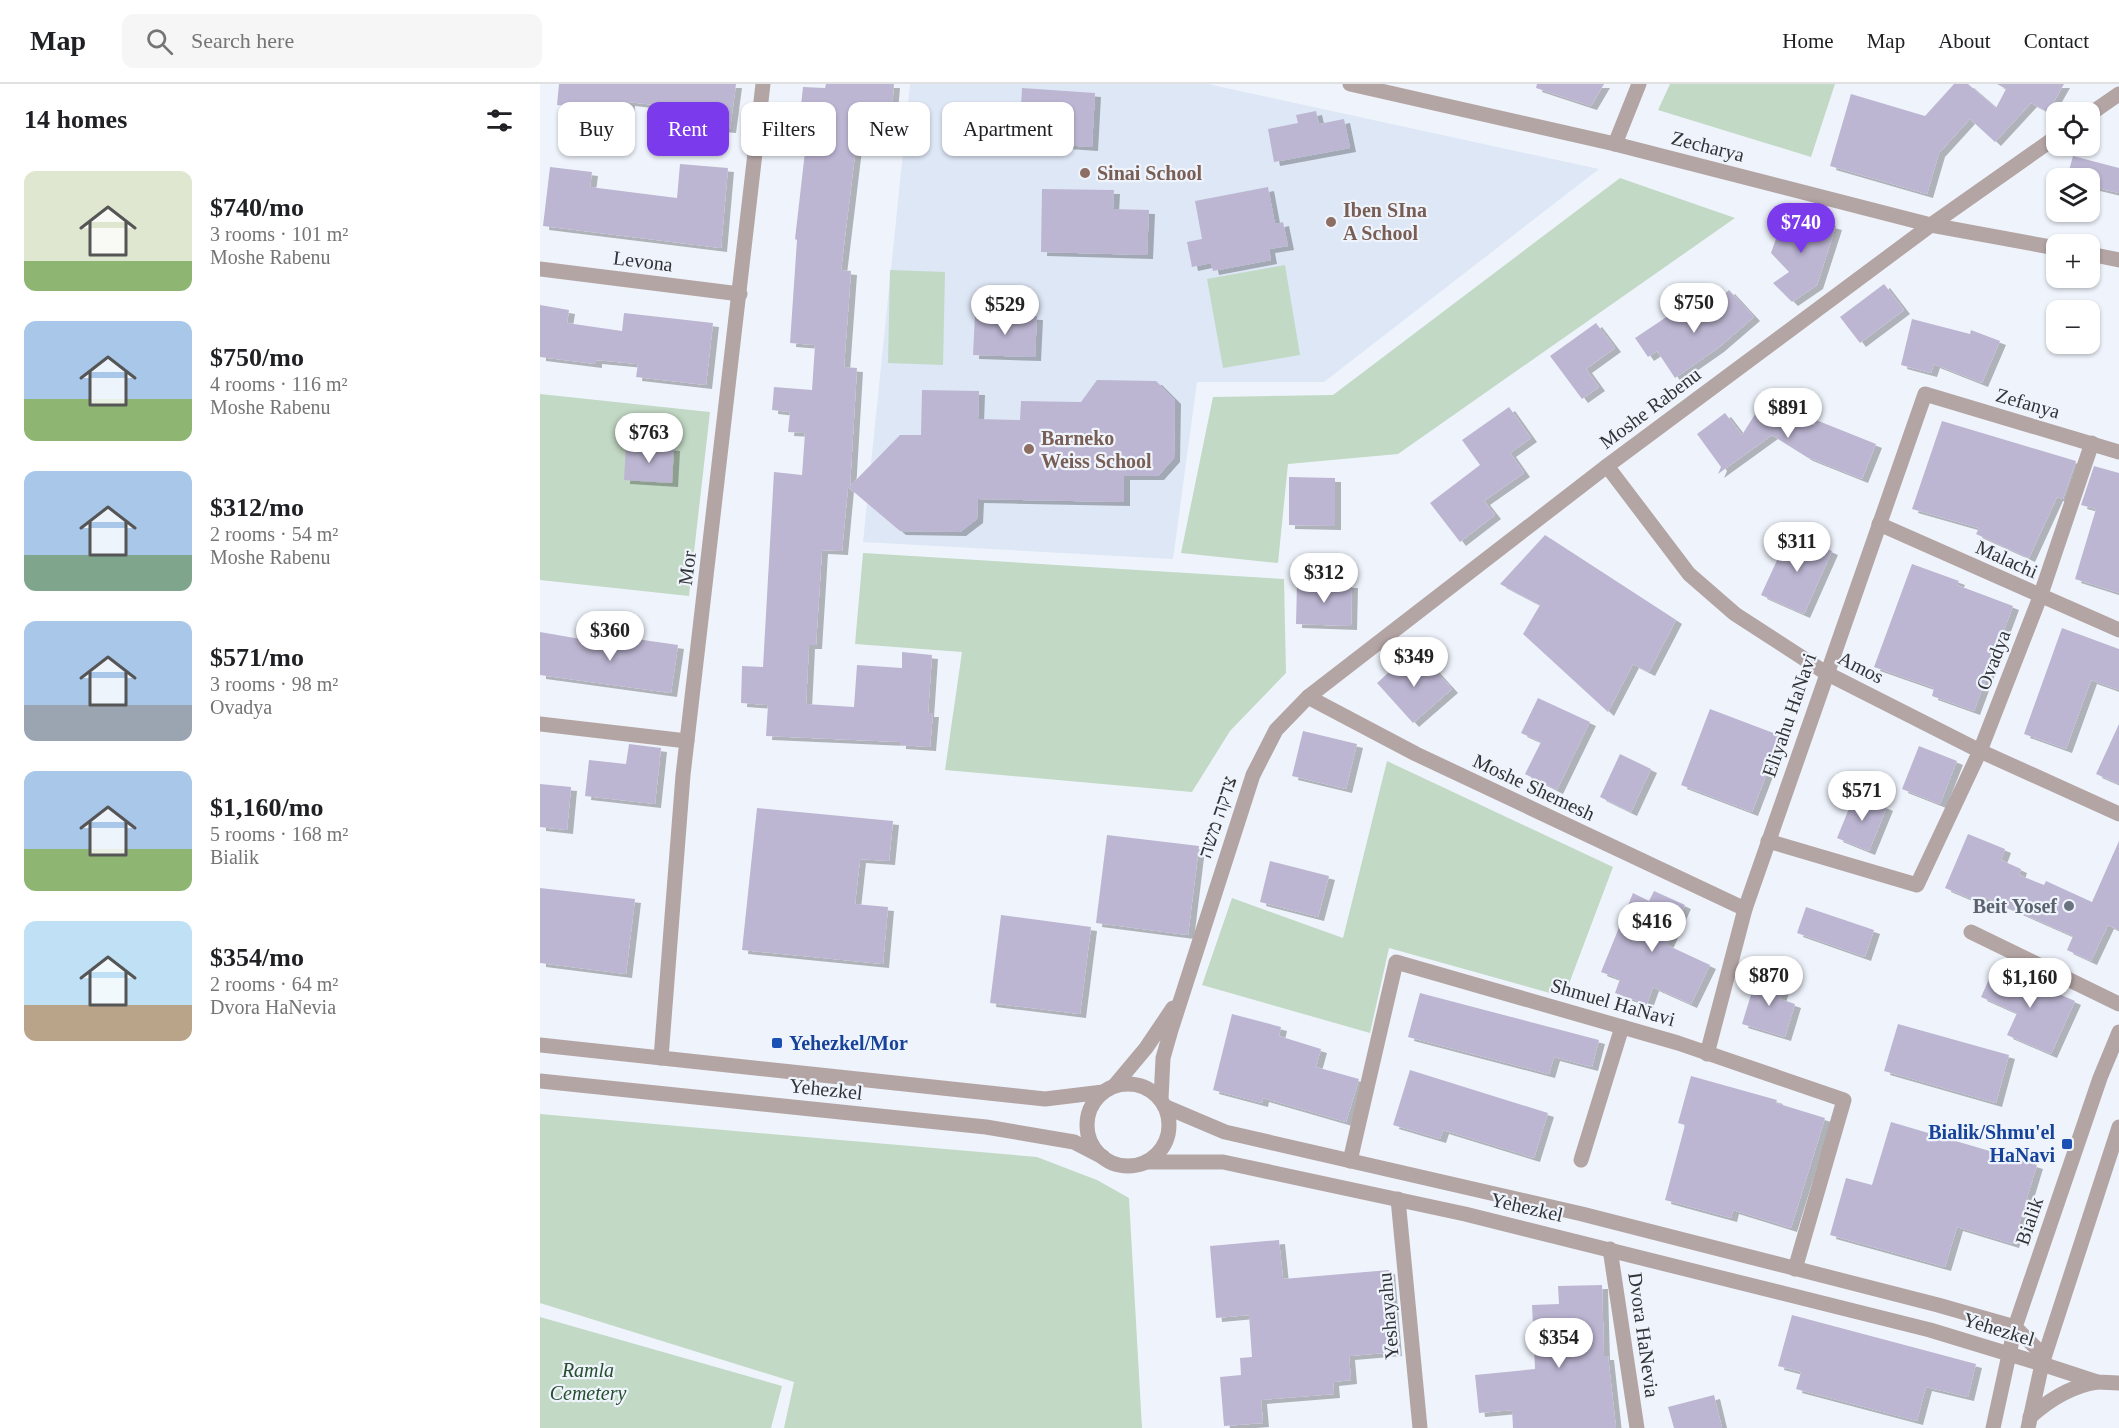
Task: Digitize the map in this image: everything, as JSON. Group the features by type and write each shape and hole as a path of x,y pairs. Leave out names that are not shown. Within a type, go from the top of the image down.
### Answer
{"street":[{"name":"Mor","path":"662,1058 687,741 763,84"},
{"name":"Zecharya","path":"1350,84 1615,144 1931,225 2046,246"},
{"path":"1615,144 1639,84"},
{"path":"2100,107 2119,93"},
{"name":"Moshe Rabenu","path":"1332,680 1607,466 1931,225 2046,144"},
{"path":"2100,256 2119,260"},
{"name":"Levona","path":"540,269 740,294"},
{"name":"Zefanya","path":"1925,394 2119,452"},
{"name":"Eliyahu HaNavi","path":"1707,1054 1745,909 1925,394"},
{"name":"Ovadya","path":"1768,841 1917,885 1980,751 2040,597 2092,443"},
{"name":"Amos","path":"1607,466 1689,574 1735,614 1826,673 1980,751 2119,814"},
{"name":"Malachi","path":"1879,524 2119,630"},
{"name":"צדקה משה","path":"1164,1103 1164,1058 1253,775 1276,730 1308,697 1332,680"},
{"name":"Moshe Shemesh","path":"1308,697 1416,754 1745,909"},
{"path":"540,724 687,741"},
{"path":"1971,932 2119,1004"},
{"name":"Shmuel HaNavi","path":"1350,1161 1396,962 1622,1027 1844,1100 1795,1269"},
{"name":"צדקה משה","path":"1109,1088 1146,1048 1183,993"},
{"path":"1581,1160 1622,1027"},
{"name":"Bialik","path":"1993,1428 2007,1353 2015,1327 2100,1078 2119,1032"},
{"name":"Yehezkel","path":"540,1045 1046,1098 1109,1088"},
{"name":"Yehezkel","path":"540,1081 986,1126 1074,1142 1103,1157"},
{"path":"1141,1085 1164,1103 1170,1119 1165,1144 1146,1162 1124,1166 1103,1157 1089,1137 1086,1125 1094,1101 1109,1088 1141,1085"},
{"name":"Yehezkel","path":"1164,1103 1225,1132 1560,1209 2015,1327 2037,1349 2042,1364"},
{"path":"2029,1422 2042,1364 2119,1127"},
{"name":"Yehezkel","path":"1146,1162 1223,1162 1398,1199 1610,1249 1919,1327 2042,1364"},
{"name":"Yeshayahu","path":"1398,1199 1420,1428"},
{"name":"Dvora HaNevia","path":"1610,1249 1637,1428"},
{"path":"2042,1364 2097,1382"},
{"path":"2029,1422 2062,1393 2084,1384 2119,1383"}],"shaded area":[{"path":"910,84 1208,84 1599,169 1324,382 1197,382 1173,559 863,542 903,156 930,156 930,102 908,102"}],"green space":[{"path":"1670,84 1835,84 1811,157 1658,110"},
{"path":"1620,178 1735,218 1398,454 1288,464 1278,563 1181,553 1213,397 1333,395"},
{"path":"1285,265 1300,355 1223,368 1207,279"},
{"path":"890,270 945,272 943,365 888,363"},
{"path":"540,394 710,412 689,596 540,580"},
{"path":"863,553 1284,579 1286,673 1230,731 1192,792 945,770 962,652 855,644"},
{"path":"1387,761 1613,867 1564,997 1389,948 1370,1033 1202,985 1232,898 1343,938"},
{"path":"540,1114 1037,1157 1097,1180 1129,1198 1142,1428 784,1428 794,1382 540,1303"},
{"name":"Ramla Cemetery","path":"540,1317 782,1386 771,1428 540,1428"}],"building":[{"path":"559,84 736,84 730,129 729,102 647,102 647,104 635,102 558,102 557,105"},
{"path":"826,84 894,84 892,102 848,102 848,156 855,156 841,270 851,271 844,367 857,368 850,486 900,435 921,435 922,390 979,391 978,419 1020,420 1021,401 1081,402 1097,380 1156,381 1175,400 1174,458 1158,476 1124,476 1124,502 978,499 977,519 960,532 900,531 848,487 842,551 822,550 816,645 809,645 806,704 854,707 857,665 902,668 902,652 932,655 928,713 933,713 930,747 900,745 900,742 766,736 768,705 741,703 742,666 763,667 774,472 802,475 805,433 788,432 790,412 772,410 774,387 812,390 815,345 790,343 797,240 795,239 804,156 836,156 836,102 801,102 803,87 825,88"},
{"path":"1537,84 1604,84 1591,106 1536,88"},
{"path":"1954,84 1968,84 1996,108 2006,89 1997,84 2064,84 2054,102 2046,102 2046,111 2031,103 1995,142 1970,119 1939,153 1927,194 1830,166 1851,94 1925,116"},
{"path":"1022,88 1095,93 1092,147 1074,146 1074,102 1021,102"},
{"path":"1316,111 1319,124 1344,119 1350,148 1274,162 1268,129 1298,123 1296,115"},
{"path":"2073,156 2119,168 2119,193 2100,188 2100,168 2070,168"},
{"path":"680,164 728,168 721,248 543,226 550,167 592,172 590,187 677,198"},
{"path":"1268,187 1275,224 1283,222 1288,246 1269,249 1271,260 1213,271 1211,263 1192,267 1187,242 1202,239 1195,201"},
{"path":"1042,189 1114,190 1113,209 1149,210 1147,255 1041,252"},
{"path":"1785,213 1836,226 1817,285 1792,302 1773,283 1789,272 1771,253"},
{"path":"1884,284 1904,310 1860,343 1840,317"},
{"path":"1729,290 1754,317 1718,348 1675,378 1657,351 1648,357 1635,338 1680,308 1691,324"},
{"path":"540,305 569,310 567,323 622,331 624,313 713,323 706,385 636,377 638,364 596,360 596,364 540,357"},
{"path":"975,314 1037,316 1035,357 973,355"},
{"path":"1912,319 1970,334 1971,330 2000,341 1982,383 1934,364 1931,373 1901,365"},
{"path":"1596,323 1615,348 1586,369 1599,387 1582,399 1550,356"},
{"path":"1767,395 1814,425 1816,420 1876,444 1862,479 1807,457 1772,435 1718,474 1721,467 1697,434 1725,413 1742,435"},
{"path":"1509,407 1531,438 1510,453 1524,473 1484,501 1495,515 1460,542 1430,503 1480,465 1462,440"},
{"path":"1942,421 2076,461 2063,499 2057,497 2029,558 1976,534 1979,528 1912,509"},
{"path":"626,445 674,447 672,483 624,480"},
{"path":"2094,466 2119,473 2119,593 2075,579 2096,509 2081,505"},
{"path":"1289,477 1335,478 1335,526 1289,525"},
{"path":"1790,532 1832,551 1804,614 1761,595"},
{"path":"1545,535 1676,620 1649,672 1633,664 1608,712 1523,634 1540,605 1500,584"},
{"path":"1912,564 1959,581 1957,585 2013,606 1974,711 1932,696 1934,688 1874,667"},
{"path":"1297,583 1352,584 1351,626 1296,624"},
{"path":"2062,628 2119,649 2119,690 2091,680 2066,749 2024,734"},
{"path":"540,632 615,645 616,636 678,645 671,693 540,675"},
{"path":"1408,655 1425,674 1433,668 1452,689 1413,723 1377,683"},
{"path":"1538,698 1590,722 1557,790 1525,774 1541,742 1521,733"},
{"path":"1710,709 1781,736 1752,812 1681,785"},
{"path":"2119,724 2119,784 2096,774"},
{"path":"1303,731 1357,744 1346,789 1292,776"},
{"path":"629,744 661,748 655,804 585,796 589,760 626,764"},
{"path":"1919,746 1957,761 1940,804 1902,789"},
{"path":"1620,754 1651,769 1631,812 1600,797"},
{"path":"540,784 571,787 567,830 540,827"},
{"path":"1855,794 1887,807 1869,851 1837,838"},
{"path":"757,808 893,821 889,861 860,859 855,904 888,907 883,964 742,950"},
{"path":"1968,834 2005,849 2001,860 2021,869 2019,875 2044,885 2046,881 2092,902 2119,841 2119,930 2108,925 2091,961 2067,950 2073,936 1985,897 1983,904 1945,888"},
{"path":"1107,835 1199,846 1188,935 1096,923"},
{"path":"1270,861 1329,876 1318,917 1260,902"},
{"path":"540,888 635,899 626,974 540,963"},
{"path":"1654,891 1685,905 1667,945 1710,965 1691,1004 1653,987 1647,1004 1615,993 1620,979 1601,972 1633,893 1649,901"},
{"path":"1806,907 1874,930 1865,957 1797,933"},
{"path":"1001,915 1091,927 1080,1014 990,1003"},
{"path":"1995,966 2075,1001 2051,1054 2007,1035 2017,1013 1981,997"},
{"path":"1758,972 1785,981 1780,999 1795,1004 1785,1037 1742,1024"},
{"path":"1420,993 1599,1040 1592,1067 1554,1057 1549,1074 1408,1037"},
{"path":"1232,1014 1281,1027 1279,1036 1321,1049 1316,1067 1359,1079 1346,1122 1263,1098 1262,1103 1213,1090"},
{"path":"1898,1024 2009,1055 1996,1103 1884,1071"},
{"path":"1410,1070 1548,1113 1534,1158 1443,1130 1440,1139 1393,1125"},
{"path":"1691,1076 1777,1100 1776,1103 1825,1118 1791,1228 1733,1210 1731,1218 1665,1200 1685,1125 1678,1123"},
{"path":"1891,1122 2037,1165 2013,1244 1957,1227 1945,1267 1830,1235 1846,1178 1872,1185"},
{"path":"1279,1240 1283,1279 1389,1270 1396,1352 1349,1356 1351,1380 1333,1382 1334,1394 1261,1400 1263,1423 1224,1426 1220,1377 1241,1375 1240,1358 1252,1357 1249,1315 1216,1318 1210,1246"},
{"path":"1602,1285 1604,1356 1608,1356 1616,1428 1513,1428 1512,1410 1479,1413 1475,1375 1535,1369 1532,1305 1559,1304 1558,1286"},
{"path":"1792,1315 1976,1364 1968,1397 1926,1387 1917,1421 1796,1389 1801,1372 1778,1366"},
{"path":"1714,1395 1722,1428 1674,1428 1668,1407"}],"place":[{"name":"Sinai School","path":"1085,173"},
{"name":"Iben SIna A School","path":"1331,222"},
{"name":"Barneko Weiss School","path":"1029,449"},
{"name":"Beit Yosef","path":"2069,906"},
{"name":"Yehezkel/Mor","path":"777,1043"},
{"name":"Bialik/Shmu'el HaNavi","path":"2067,1144"}]}
